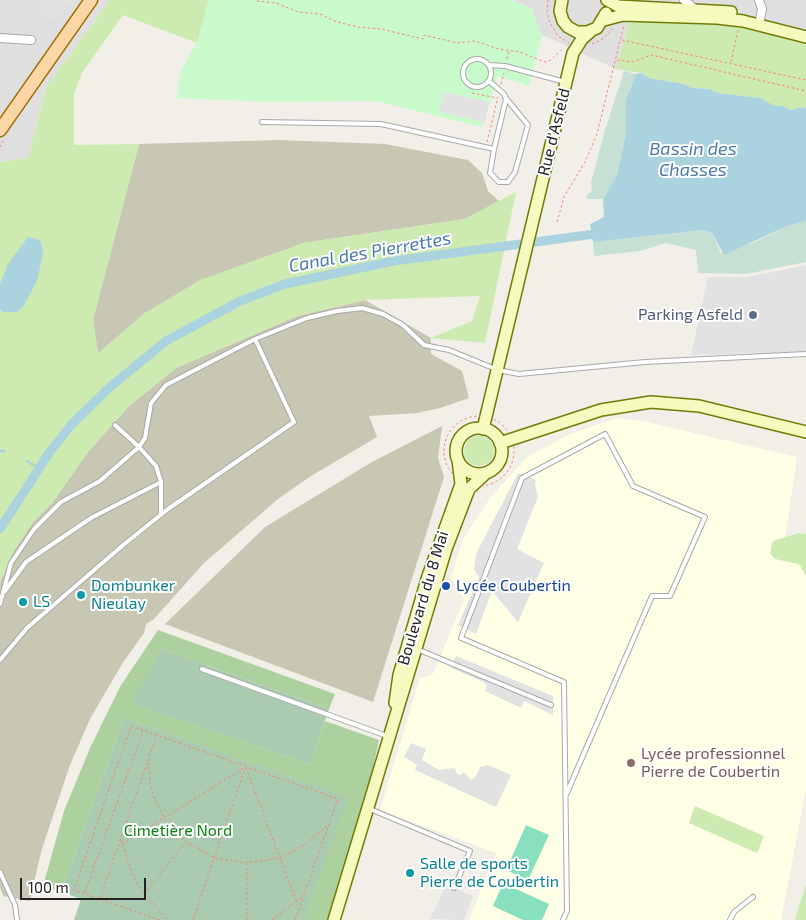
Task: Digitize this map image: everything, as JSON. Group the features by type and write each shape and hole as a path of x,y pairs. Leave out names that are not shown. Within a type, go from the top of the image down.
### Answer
{"main road":[{"path":"0,130 91,0"}],"street":[{"path":"806,30 760,22 707,18 622,15 604,20 606,0 618,6 724,11 760,22 806,37"},
{"path":"684,0 695,9"},
{"path":"759,0 762,9 760,22"},
{"name":"Rue d'Asfeld","path":"498,370 566,82 570,50 568,27 562,18 558,3"},
{"name":"Rue d'Asfeld","path":"570,50 604,20"},
{"path":"568,27 577,32 590,31"},
{"path":"0,38 31,40"},
{"path":"483,429 498,370"},
{"path":"500,443 609,408 659,402 699,406 806,432"},
{"path":"483,429 494,434 500,443 502,452 500,461 494,469 486,473 477,474 468,471 458,460 456,448 461,437 471,430 483,429"},
{"name":"Boulevard du 8 Mai","path":"458,460 466,483"},
{"name":"Boulevard du 8 Mai","path":"334,920 389,737 398,682 412,647 434,559 466,483 486,473"},
{"name":"Boulevard du 8 Mai","path":"340,920 350,870"}],"lane":[{"path":"474,59 483,59 489,65 492,73 489,81 482,86 473,86 466,81 463,73 465,65 474,59"},
{"path":"489,65 505,66 566,82"},
{"path":"489,81 500,90 506,97 528,125 515,172 508,182 499,182 490,173 506,97"},
{"path":"262,122 374,123 494,148"},
{"path":"0,604 11,563 34,529 61,502 100,481 139,447 144,438 151,403 166,385 255,339 307,318 337,311 362,308 383,314 403,325 424,345 449,350 498,370 529,374 645,362 806,354"},
{"path":"0,660 27,628 161,515 294,422 255,339"},
{"path":"115,425 156,466 161,482 161,515"},
{"path":"563,920 567,910 564,682 461,638 522,478 605,434 633,486 705,517 670,596 652,596 566,795"},
{"path":"3,595 26,562 91,518 161,482"},
{"path":"412,647 551,705"},
{"path":"202,669 389,737"},
{"path":"368,808 470,851 454,888"},
{"path":"0,872 15,905 17,920"},
{"path":"730,920 734,912 753,897"}],"path":[{"path":"258,1 276,3 298,12 320,14 358,27 381,29 422,39 424,35 457,43 475,41 520,52 547,62 561,49 570,50"},
{"path":"557,222 564,197 585,162 597,134 624,23"},
{"path":"730,64 738,29"},
{"path":"621,40 806,80"},
{"path":"486,147 509,50"},
{"path":"616,60 634,62 651,55 806,91"},
{"path":"472,93 497,98"},
{"path":"475,416 486,417 504,426 512,439 514,455 504,476 491,484 466,483 450,472 444,458 446,436 461,420 475,416"},
{"path":"160,920 74,890 131,726 338,799 295,920"},
{"path":"84,893 143,731"},
{"path":"99,899 157,736"},
{"path":"148,762 150,782 155,800 164,818 186,842 215,858 247,863 280,858 306,844 329,823"},
{"path":"122,844 246,767"},
{"path":"193,920 246,767"},
{"path":"246,767 297,903"},
{"path":"121,840 134,878 144,894 168,920"},
{"path":"144,894 186,842"},
{"path":"247,863 247,920"},
{"path":"272,920 304,896"}],"shaded area":[{"path":"0,0 110,0 46,87 28,158 0,162"},
{"path":"40,0 73,0 71,6 65,5 60,21 37,13"},
{"path":"512,0 806,0 806,42 629,21 616,69 542,35 531,8"},
{"path":"624,71 636,74 626,100 626,133 617,175 603,199 587,199 586,195 592,191 591,183 605,130"},
{"path":"443,92 489,102 485,122 439,112"},
{"path":"279,140 385,144 468,160 482,173 488,191 499,201 465,219 303,243 145,313 98,354 93,320 139,144"},
{"path":"806,221 806,262 746,274 698,273 696,250 666,243 640,251 594,256 593,242 703,230 712,233 721,253 755,242 787,226"},
{"name":"Parking Asfeld","path":"806,265 806,352 691,355 708,277 748,277"},
{"path":"365,300 431,338 431,354 462,371 469,398 440,408 417,413 369,416 377,437 311,476 278,499 204,563 154,619 146,624 144,633 122,664 90,719 70,765 41,852 30,901 3,896 0,887 0,583 13,552 33,522 52,503 88,452 129,406 176,368 297,316"},
{"path":"617,418 642,421 797,457 785,539 777,539 770,544 778,560 799,564 806,576 806,789 781,920 469,920 496,853 380,810 420,678 433,674 464,599 451,578 463,539 490,498 527,457 570,434"},
{"path":"442,426 438,458 444,477 373,702 165,624 265,527 372,462"},
{"path":"518,473 536,480 535,485 538,497 517,549 544,563 518,622 492,591 476,634 458,625 479,577 474,570 476,554"},
{"path":"456,656 553,696 553,715 524,701 521,708 485,691 487,685 483,682 451,668"},
{"path":"411,743 426,749 422,760 439,770 455,768 456,773 460,775 464,772 471,780 476,776 480,767 488,765 511,775 496,807 415,770 417,765 404,757"},
{"path":"446,885 473,896 464,920 430,919"}],"green space":[{"path":"110,0 209,0 197,43 123,15 82,73 74,95 74,145 139,144 93,320 98,353 145,313 200,280 303,243 465,219 516,192 485,343 431,338 472,321 480,296 365,300 297,316 176,368 129,406 88,452 52,503 33,522 13,552 0,583 0,162 28,158 46,87"},
{"path":"209,0 512,0 531,8 542,35 529,86 498,76 482,127 376,101 271,102 177,98 181,70 197,43"},
{"path":"629,21 740,26 806,42 806,108 802,107 791,110 783,106 775,106 760,98 717,93 710,89 692,88 684,84 649,78 641,73 616,69"},
{"path":"479,436 490,440 494,451 490,462 479,466 468,462 464,451 468,440"},
{"path":"799,533 806,534 806,576 799,564 775,559 770,553 773,541"},
{"path":"158,630 335,694 329,709 161,649 132,704 310,764 325,721 379,740 369,787 328,920 304,920 347,797 124,718 61,892 43,886 64,811 90,748 121,685"},
{"path":"161,649 329,709 310,764 131,704"},
{"name":"Cimetière Nord","path":"124,718 348,797 304,920 74,920 81,899 61,892"},
{"path":"695,806 764,836 757,853 689,823"},
{"path":"526,825 549,835 528,880 506,870"},
{"path":"503,883 549,904 542,920 523,920 493,906"},
{"path":"806,885 806,920 795,920 800,903"}],"water":[{"name":"Bassin des Chasses","path":"641,73 649,78 684,84 692,88 710,89 717,93 760,98 775,106 783,106 791,110 802,107 806,108 806,221 787,226 724,255 712,233 703,230 593,242 590,224 604,217 603,199 617,175 626,133 626,100 636,74"},
{"path":"28,237 39,240 42,245 43,254 37,281 23,307 17,312 3,312 0,310 0,284 8,264"}],"waterway":[{"name":"Canal des Pierrettes","path":"0,529 49,453 72,424 110,387 166,341 240,301 285,284 394,261 602,233"},
{"path":"27,461 39,469"}],"place":[{"name":"Parking Asfeld","path":"753,315"},
{"name":"Lycée Coubertin","path":"446,586"},
{"name":"Dombunker Nieulay","path":"81,595"},
{"name":"LS","path":"23,602"},
{"name":"Lycée professionnel Pierre de Coubertin","path":"631,763"},
{"name":"Salle de sports Pierre de Coubertin","path":"410,873"}]}
